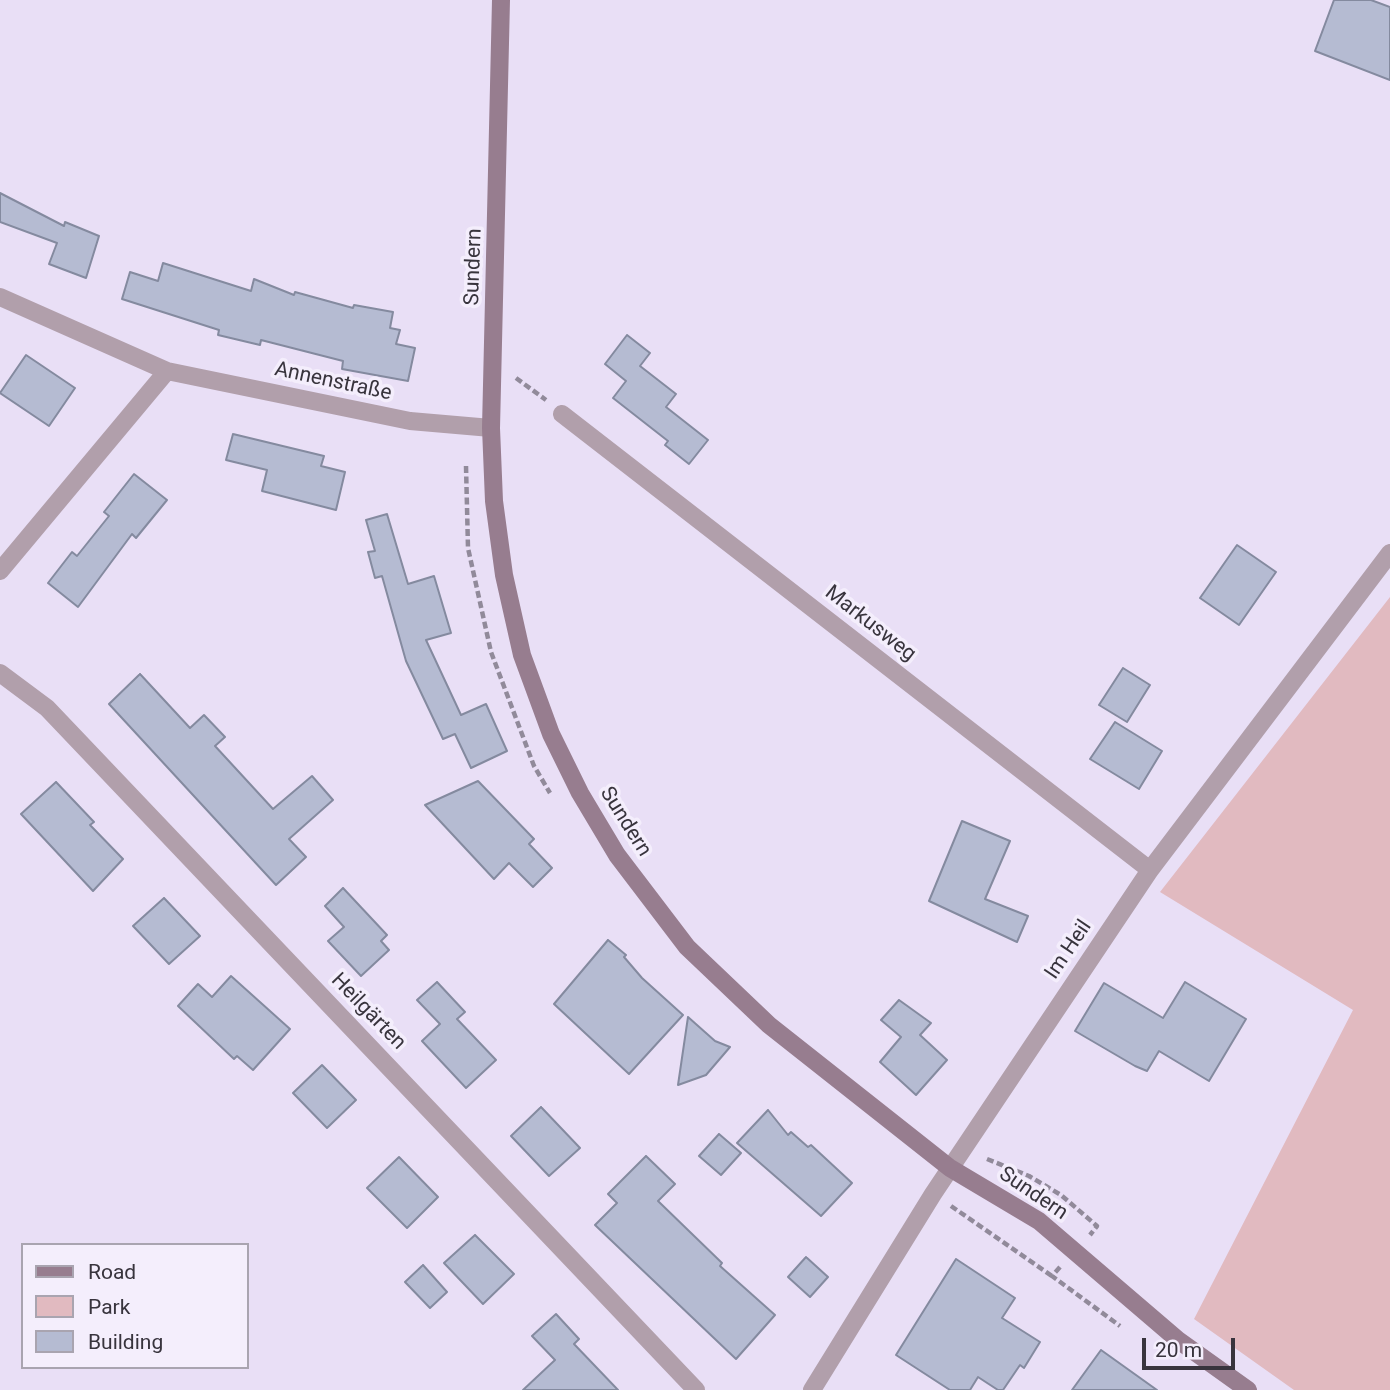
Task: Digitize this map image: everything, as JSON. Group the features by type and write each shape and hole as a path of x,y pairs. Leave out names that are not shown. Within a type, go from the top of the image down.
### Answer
{"street":[{"name":"Sundern","path":"501,0 491,428 494,501 502,563 522,655 551,734 617,855 687,947 769,1025 950,1168 1040,1221 1178,1340 1248,1390"},
{"name":"Annenstraße","path":"0,297 167,371 410,421 491,428"},
{"path":"0,571 167,371"},
{"name":"Markusweg","path":"562,414 1150,870"},
{"name":"Im Heil","path":"812,1390 933,1194 1150,870 1390,553"},
{"name":"Heilgärten","path":"0,673 47,708 696,1390"}],"path":[{"path":"494,367 525,382 562,414"},
{"path":"933,1194 1052,1276"}],"green space":[{"path":"1390,597 1390,1390 1294,1390 1194,1319 1353,1010 1160,892"}],"building":[{"path":"1334,0 1371,0 1390,7 1390,80 1315,51"},
{"path":"0,193 64,226 65,222 99,236 86,278 49,264 57,243 0,222"},
{"path":"163,263 251,291 254,279 294,295 295,292 353,308 354,305 393,312 390,328 400,330 396,344 415,348 408,381 342,369 343,361 261,340 260,345 218,335 219,330 122,299 130,272 158,281"},
{"path":"627,335 650,353 640,366 676,394 666,407 708,440 689,464 665,445 668,441 613,398 626,381 605,364"},
{"path":"26,355 75,388 49,426 0,393"},
{"path":"233,434 324,456 321,466 345,472 336,510 262,491 267,470 226,460"},
{"path":"134,474 167,500 136,538 132,534 78,607 48,583 72,552 77,556 109,516 104,512"},
{"path":"387,514 408,584 434,576 451,633 426,640 461,715 486,704 507,751 471,768 455,734 443,739 406,661 382,576 375,578 368,552 375,551 366,520"},
{"path":"1237,545 1276,572 1239,625 1200,598"},
{"path":"1123,668 1150,685 1127,722 1099,705"},
{"path":"140,674 190,728 204,715 225,737 215,746 273,809 312,776 333,800 289,839 306,857 276,885 109,704"},
{"path":"1115,722 1162,751 1139,789 1090,759"},
{"path":"478,781 534,839 529,844 552,868 533,887 509,863 494,879 425,805"},
{"path":"56,782 94,822 90,825 123,859 93,891 21,814"},
{"path":"962,821 1010,841 985,899 1028,916 1017,942 929,901"},
{"path":"343,888 387,935 381,941 389,950 361,976 328,941 344,927 325,906"},
{"path":"164,898 200,936 169,964 133,926"},
{"path":"608,940 626,955 624,957 642,978 683,1015 629,1074 554,1004"},
{"path":"231,976 290,1029 253,1070 237,1056 234,1059 178,1006 198,984 212,997"},
{"path":"437,982 465,1012 457,1019 496,1060 466,1088 422,1041 440,1024 417,1000"},
{"path":"1185,982 1246,1019 1209,1081 1159,1051 1147,1071 1075,1031 1104,983 1163,1018"},
{"path":"899,1000 931,1023 920,1035 947,1060 916,1095 880,1062 901,1037 881,1020"},
{"path":"688,1017 715,1041 730,1047 706,1075 678,1085"},
{"path":"322,1065 356,1100 327,1128 293,1093"},
{"path":"541,1107 580,1148 549,1176 511,1136"},
{"path":"768,1110 788,1135 791,1132 808,1147 811,1145 852,1183 821,1216 737,1143"},
{"path":"719,1134 741,1153 721,1175 699,1156"},
{"path":"646,1156 675,1184 658,1201 722,1263 720,1266 775,1315 736,1359 595,1225 617,1203 608,1194"},
{"path":"399,1157 438,1197 407,1228 367,1188"},
{"path":"475,1235 514,1274 483,1304 444,1263"},
{"path":"806,1257 828,1277 810,1297 788,1277"},
{"path":"956,1259 1015,1298 1002,1318 1040,1342 1024,1368 1020,1365 1003,1390 998,1390 978,1377 970,1390 950,1390 896,1355"},
{"path":"423,1265 447,1292 430,1308 405,1282"},
{"path":"556,1314 579,1339 574,1344 618,1390 523,1390 555,1360 532,1336"},
{"path":"1101,1350 1157,1390 1072,1390"}]}
